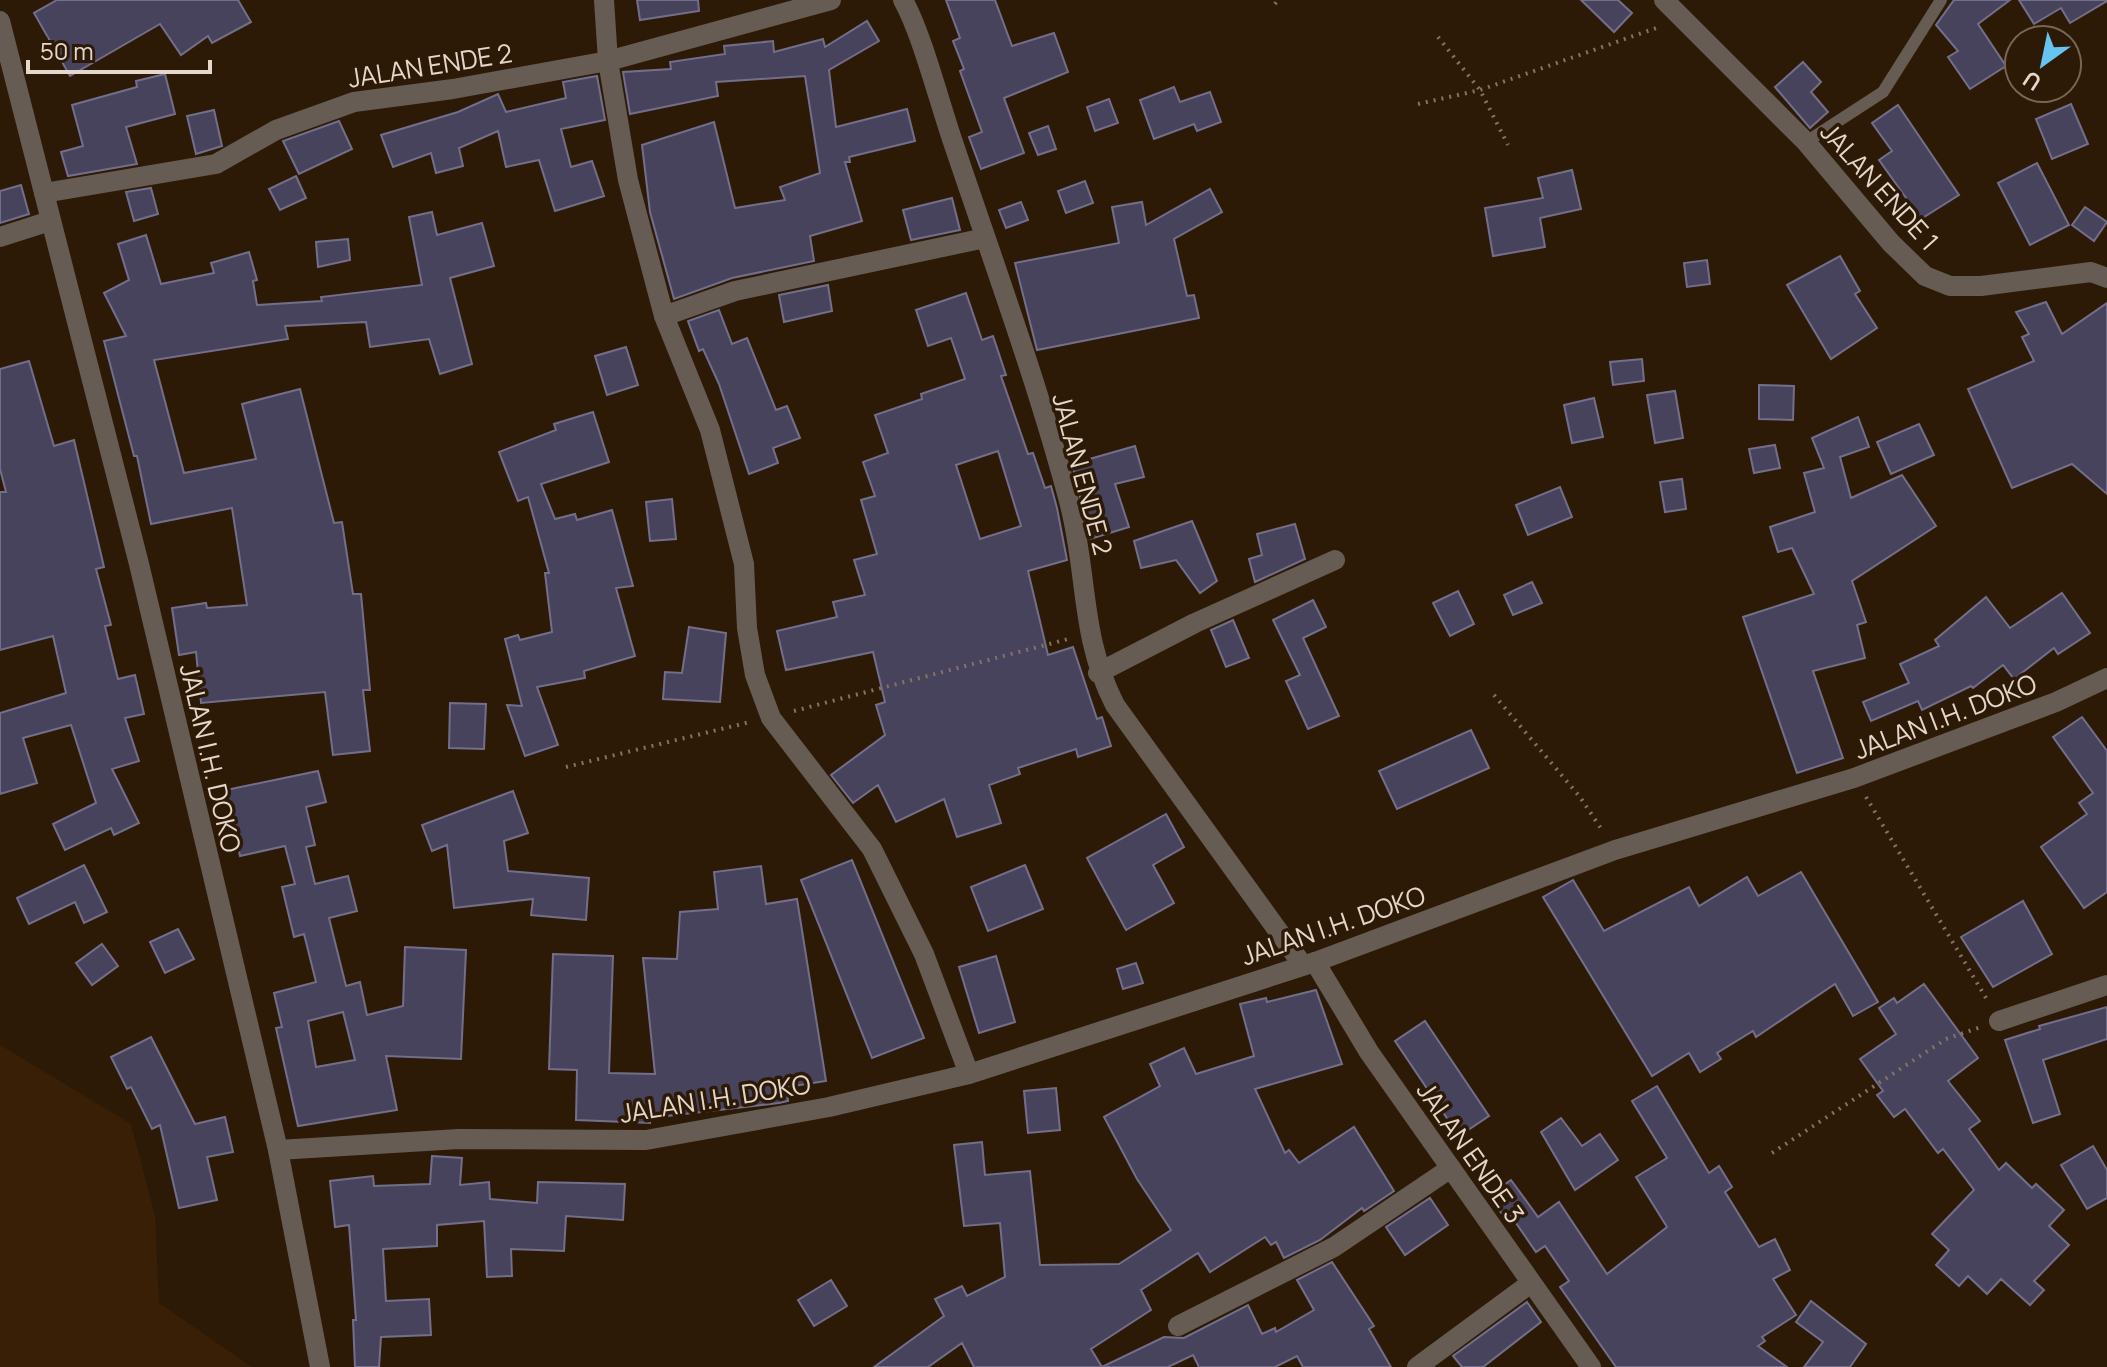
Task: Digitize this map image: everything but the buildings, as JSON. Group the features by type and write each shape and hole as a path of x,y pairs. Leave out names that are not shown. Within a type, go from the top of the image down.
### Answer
{"street":[{"path":"604,0 608,61 628,180 664,316 710,430 744,564 747,628 755,675 771,718 872,849 924,954 969,1074"},
{"name":"JALAN ENDE 2","path":"44,193 152,172 216,164 276,130 354,102 453,89 608,61 831,0"},
{"name":"JALAN ENDE 2","path":"903,0 985,238 1070,506 1082,564 1088,634 1098,673 1115,705 1308,963"},
{"name":"JALAN ENDE 1","path":"1664,0 1806,142 1891,243 1925,276 1950,286 1981,286 2091,272 2107,278"},
{"name":"JALAN I.H. DOKO","path":"0,21 139,564 278,1150 459,1139 646,1140 829,1107 969,1074 1308,963 1615,850 1854,778 2056,702 2107,678"},
{"path":"0,237 50,221"},
{"path":"664,316 735,291 985,238"},
{"path":"1098,673 1195,623 1335,560"},
{"name":"JALAN ENDE 3","path":"1308,963 1591,1367"},
{"path":"1999,1021 2107,985"},
{"path":"278,1150 320,1367"},
{"path":"1178,1326 1334,1247 1451,1168"},
{"path":"1417,1367 1531,1283"}],"lane":[{"path":"1806,142 1883,92 1941,0"}],"path":[{"path":"1418,104 1480,90 1640,36 1679,17"},
{"path":"1438,37 1480,90 1508,145"},
{"path":"566,767 771,718 1088,634"},
{"path":"1494,695 1580,797 1615,850"},
{"path":"1772,1153 1946,1039 1999,1021 1854,778"}],"shaded area":[{"path":"0,1045 131,1124 155,1216 159,1303 252,1367 0,1367"}]}
